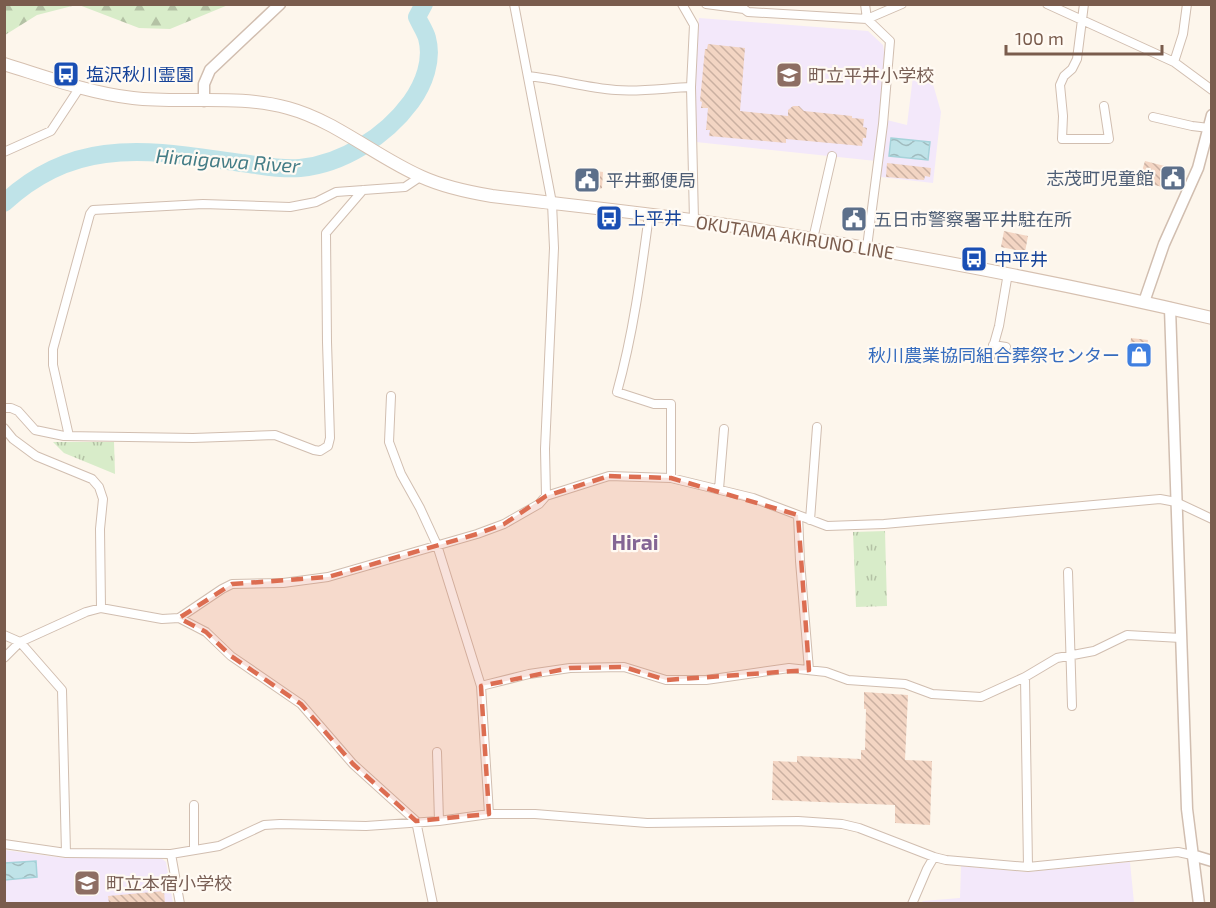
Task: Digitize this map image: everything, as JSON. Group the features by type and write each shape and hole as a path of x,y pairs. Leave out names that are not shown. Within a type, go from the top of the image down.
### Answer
{"main road":[{"path":"4,64 80,87 132,98 204,101"},
{"name":"OKUTAMA AKIRUNO LINE","path":"204,101 249,102 288,108 333,128 420,177 477,193 694,221 867,247 1008,273 1212,318"}],"street":[{"path":"204,101 204,84 210,70 280,4"},
{"path":"682,4 694,26 691,87 694,221"},
{"path":"706,4 744,7 748,12 867,19 902,4"},
{"path":"865,4 867,19 890,41 884,124 867,247"},
{"path":"1047,4 1174,62 1212,90"},
{"path":"1084,4 1077,59 1060,85 1063,116 1062,139 1109,139 1104,106"},
{"path":"1174,62 1183,34 1187,4"},
{"path":"514,5 552,204 554,248 545,449 546,496"},
{"path":"528,76 560,79 574,85 616,90 691,87"},
{"path":"4,152 51,131 80,87"},
{"path":"1144,302 1164,244 1198,168 1212,115"},
{"path":"1153,117 1209,128"},
{"path":"813,239 832,156"},
{"path":"69,436 53,365 53,349 93,210 203,204 290,207 316,202 336,192 405,187 420,177"},
{"path":"4,408 18,411 35,430 43,433 69,436 193,438 275,435 320,451 328,446 330,438 326,233 363,190"},
{"path":"649,215 636,310 617,392 654,404 671,404 670,478"},
{"path":"990,358 999,326 1008,273"},
{"path":"1170,308 1186,808 1199,903"},
{"path":"993,345 1006,347"},
{"path":"391,396 389,442 401,474 436,545 481,686 489,814"},
{"path":"810,519 817,427"},
{"path":"4,428 13,439 36,456 92,479 102,493 101,608"},
{"path":"719,489 723,429"},
{"path":"4,658 20,642 86,612 101,608 162,619 179,618 232,584 283,583 328,577 504,524 539,504 546,496 609,476 670,478 719,489 753,498 827,526 884,524 1160,499 1176,502 1212,519"},
{"path":"798,514 809,670"},
{"path":"1068,572 1072,706"},
{"path":"179,618 206,632 231,656 301,704 353,764 416,821 433,903"},
{"path":"4,635 20,642 62,690 66,853"},
{"path":"481,686 529,674 570,668 624,667 666,680 706,680 789,668 826,672 848,680 905,684 932,694 986,697 1057,658 1094,651 1127,635 1181,638"},
{"path":"1025,677 1028,867"},
{"path":"436,752 439,821"},
{"path":"194,805 194,850"},
{"path":"4,844 66,853 171,854 219,846 264,825 366,826 439,821 489,814 535,814 647,823 788,821 842,824 946,860 1028,867 1178,852 1212,861"},
{"path":"171,854 180,903"},
{"path":"912,903 934,857"}],"highlighted area":[{"path":"609,476 671,478 798,515 809,670 666,680 624,667 570,668 481,686 489,814 416,821 353,764 301,704 231,656 206,632 179,618 232,584 328,577 477,534 504,524 546,496"}],"shaded area":[{"name":"町立平井小学校","path":"699,18 868,31 883,45 884,52 876,161 696,142 694,97"},
{"name":"町立平井小学校","path":"914,68 933,84 941,112 933,183 881,177 887,120 907,125"},
{"name":"町立本宿小学校","path":"5,850 64,858 161,858 166,862 173,903 5,904"},
{"path":"1130,862 1134,903 921,903 960,898 961,866 1027,872"}],"green space":[{"path":"4,5 76,5 37,15 5,35"},
{"path":"79,5 228,5 170,29 139,28"},
{"path":"53,442 114,442 115,474 64,453"},
{"path":"885,531 887,606 856,607 853,532"}],"water":[{"path":"891,138 930,142 928,160 889,156"},
{"path":"36,861 37,877 5,880 5,863"}],"building":[{"path":"708,44 745,48 740,111 788,116 788,110 793,106 799,106 804,111 864,119 863,127 867,128 862,146 786,139 786,143 709,136 710,130 706,130 708,108 701,108 702,102 700,101 705,49"},
{"path":"1145,161 1184,171 1178,191 1139,181"},
{"path":"887,163 931,168 930,177 925,176 924,180 886,177"},
{"path":"582,169 603,172 602,188 598,190 592,186 580,185"},
{"path":"1004,231 1028,236 1025,252 1001,247"},
{"path":"1131,338 1148,340 1145,363 1128,363"},
{"path":"864,692 908,695 905,760 932,761 930,825 895,823 895,805 772,800 773,761 797,762 797,756 861,759 861,750 865,750"},
{"path":"164,891 165,903 109,903 108,896"}],"waterway":[{"name":"Hiraigawa River","path":"4,203 26,185 50,170 90,156 139,152 190,156 270,167 300,168 332,161 347,154 376,137 389,126 411,102 420,88 429,55 427,38 417,17 424,4"}],"place":[{"name":"塩沢秋川霊園","path":"66,74"},
{"name":"町立平井小学校","path":"789,75"},
{"name":"志茂町児童館","path":"1173,178"},
{"name":"平井郵便局","path":"587,180"},
{"name":"上平井","path":"609,218"},
{"name":"五日市警察署平井駐在所","path":"854,219"},
{"name":"中平井","path":"974,259"},
{"name":"秋川農業協同組合葬祭センター","path":"1139,355"},
{"name":"町立本宿小学校","path":"87,883"}],"district":[{"name":"Hirai","path":"635,541"}]}
